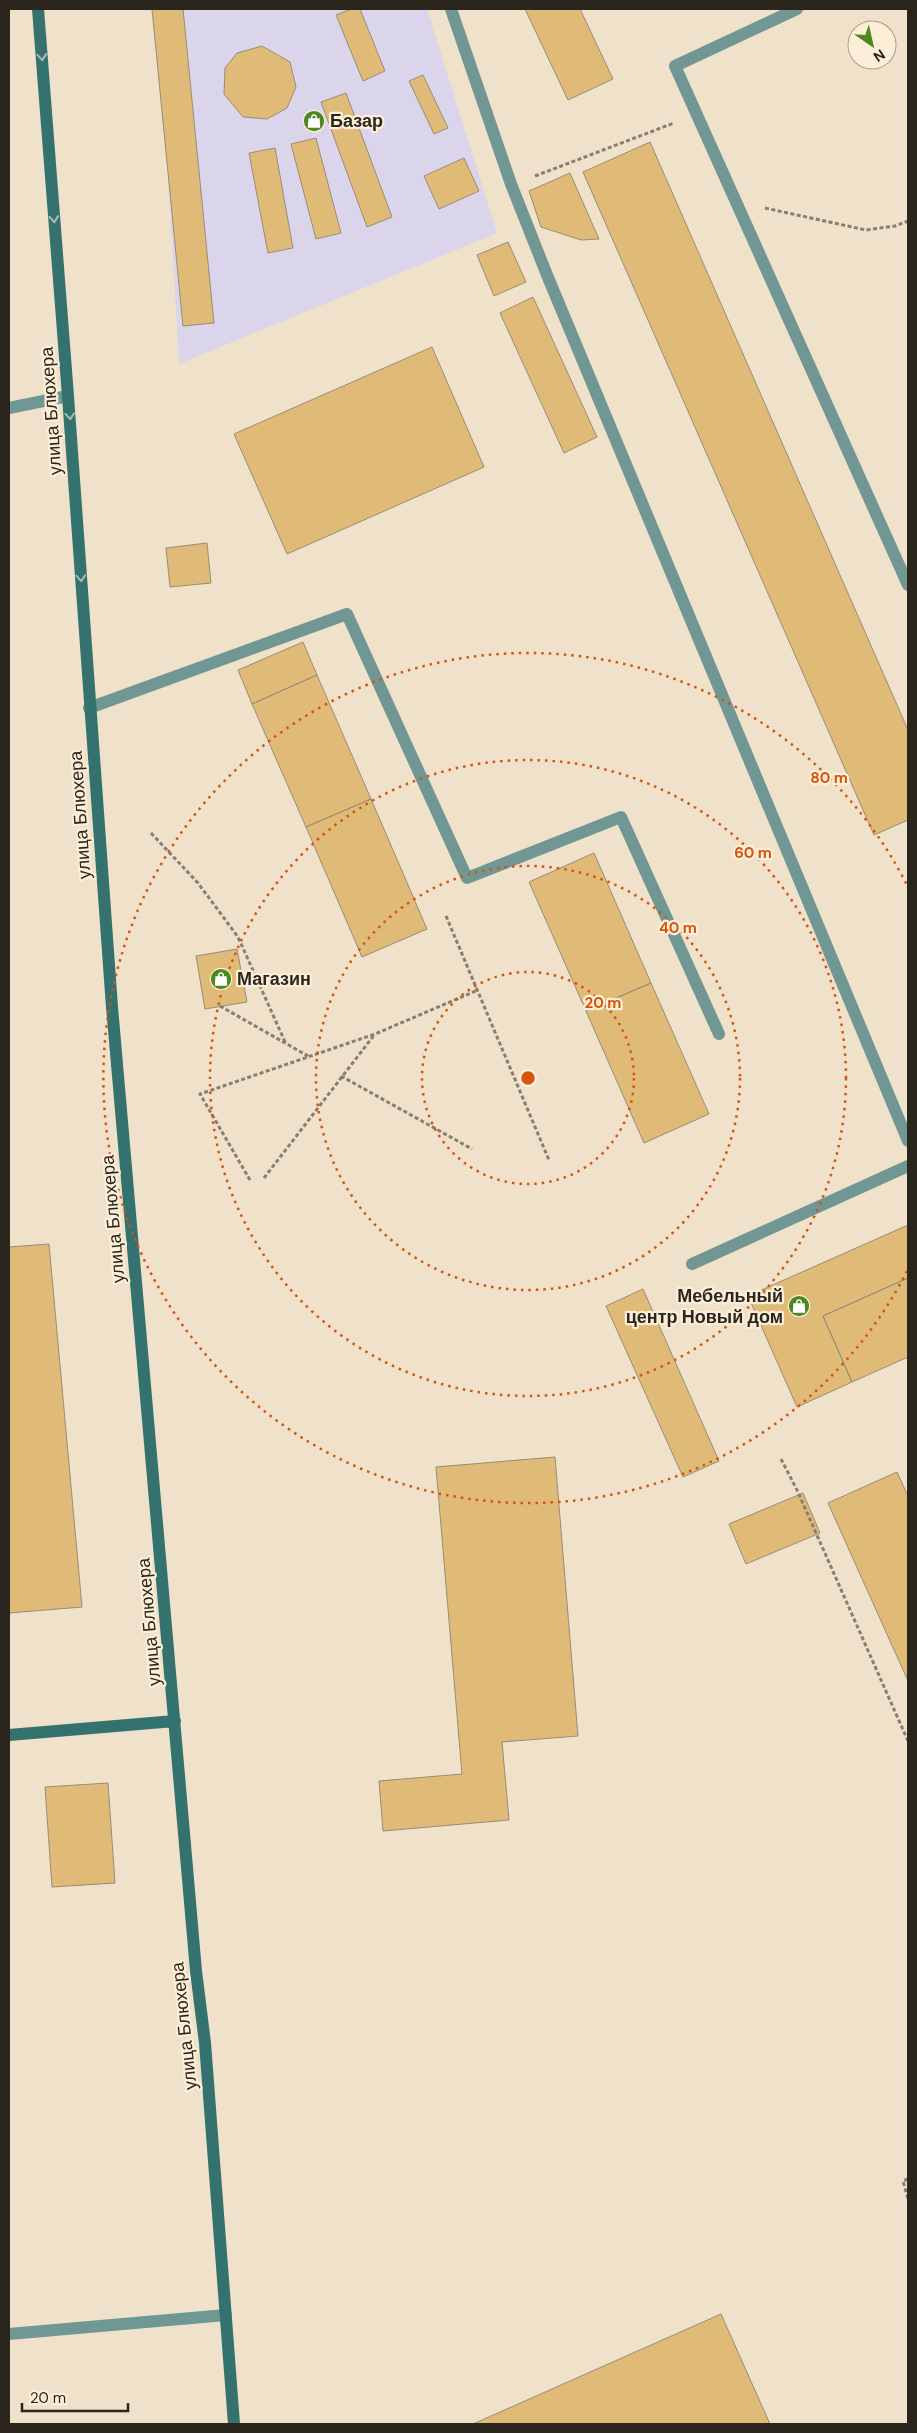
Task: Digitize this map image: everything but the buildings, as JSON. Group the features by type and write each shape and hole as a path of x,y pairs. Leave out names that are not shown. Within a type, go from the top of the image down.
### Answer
{"street":[{"name":"улица Блюхера","path":"38,9 112,1007 196,1971 205,2043 234,2424"},
{"path":"451,9 511,184 638,496 908,1141"},
{"path":"797,9 675,66 908,584"},
{"path":"9,408 68,396"},
{"path":"89,708 347,614 467,878 621,817 719,1034"},
{"path":"692,1264 908,1166"},
{"path":"9,1735 175,1721"},
{"path":"9,2334 226,2315"}],"path":[{"path":"511,184 587,158 697,114"},
{"path":"736,202 866,230 894,226 908,221"},
{"path":"151,833 198,883 238,937 286,1044"},
{"path":"446,916 549,1160"},
{"path":"250,1180 200,1094 375,1034 478,990"},
{"path":"220,1006 309,1056"},
{"path":"264,1178 375,1034"},
{"path":"341,1076 472,1149"},
{"path":"781,1459 797,1490 908,1741"},
{"path":"908,2179 903,2181 908,2199"}],"shaded area":[{"name":"Базар","path":"159,9 427,9 497,233 179,364"}],"place":[{"name":"Базар","path":"314,121"},
{"name":"Магазин","path":"221,979"},
{"name":"Мебельный центр Новый дом","path":"799,1306"}]}
